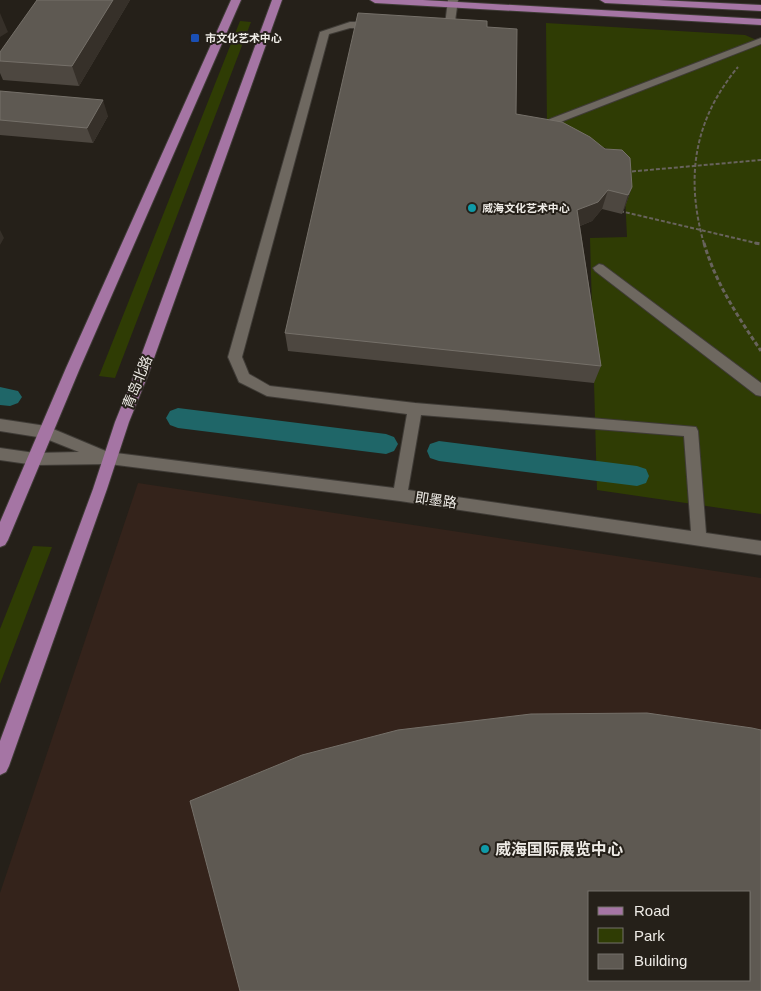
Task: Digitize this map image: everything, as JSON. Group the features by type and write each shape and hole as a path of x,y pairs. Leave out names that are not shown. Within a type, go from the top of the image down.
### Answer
{"main road":[{"name":"青岛北路","path":"0,766 277,0"},
{"path":"375,0 761,22"},
{"path":"605,0 761,8"},
{"path":"0,540 210,62 230,1"}],"street":[{"path":"429,27 449,28 452,3"},
{"path":"390,26 350,25 325,32 235,357 244,378 267,391 415,410 691,431 699,538"},
{"path":"554,121 761,41"},
{"path":"599,268 761,391"},
{"path":"400,495 415,410"},
{"name":"即墨路","path":"0,425 46,432 110,458"},
{"name":"即墨路","path":"0,454 35,459 110,458 400,495 761,548"}],"path":[{"path":"742,63 729,76 711,102 700,128 696,152 695,188 699,220 707,254 743,323 761,351"},
{"path":"622,172 761,160"},
{"path":"612,209 761,244"}],"shaded area":[{"path":"138,483 761,578 761,991 0,991 0,893"}],"green space":[{"path":"240,21 251,22 115,378 99,376"},
{"path":"546,23 745,35 761,42 761,514 597,490 590,238 627,237 623,154 547,128"},
{"path":"33,546 52,547 0,684 0,629"}],"building":[{"path":"37,0 113,0 72,66 0,61 0,52"},
{"name":"威海文化艺术中心","path":"358,13 487,21 487,27 517,29 516,114 562,122 590,137 605,149 622,150 630,158 632,187 628,195 608,190 598,202 577,210 601,366 285,333"},
{"path":"0,91 103,100 87,128 0,120"},
{"name":"威海国际展览中心","path":"647,713 761,730 761,991 240,991 190,801 302,755 398,730 531,714"}],"waterway":[{"path":"0,396 10,397"},
{"path":"178,418 386,444"},
{"path":"439,451 637,476"}],"place":[{"name":"市文化艺术中心","path":"195,38"},
{"name":"威海文化艺术中心","path":"472,208"},
{"name":"威海国际展览中心","path":"485,849"}]}
